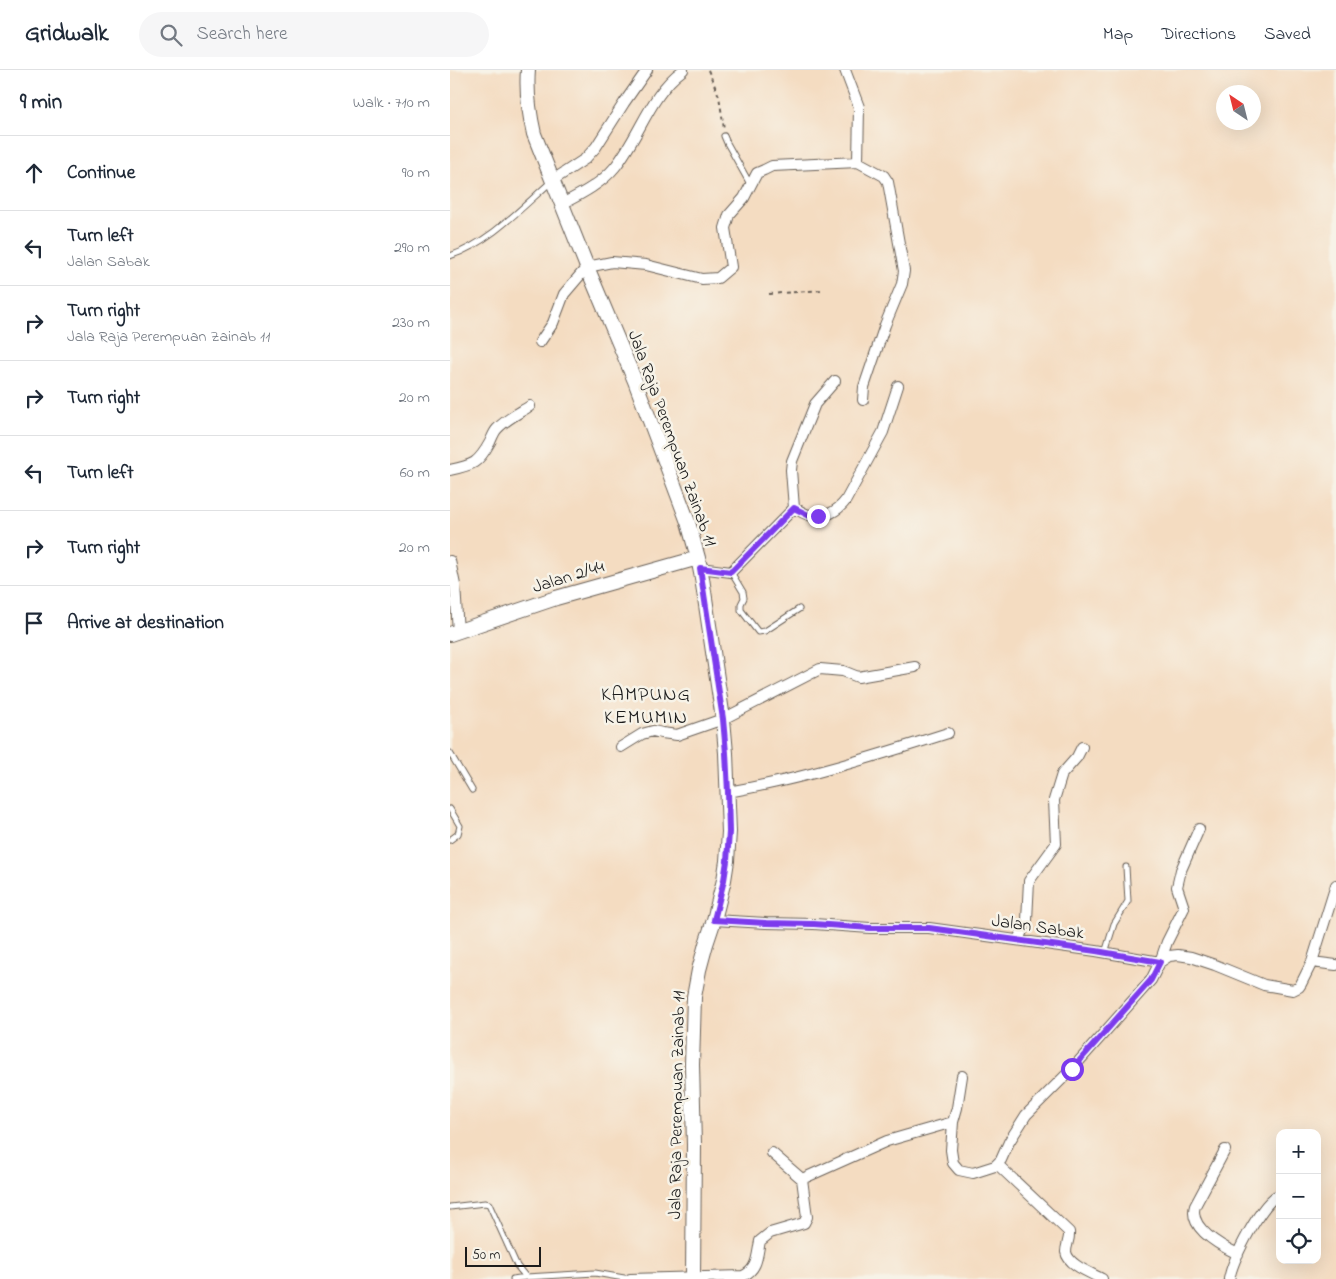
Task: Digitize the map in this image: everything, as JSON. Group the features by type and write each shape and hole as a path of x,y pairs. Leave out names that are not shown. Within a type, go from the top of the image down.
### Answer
{"main road":[{"name":"Jala Raja Perempuan Zainab 11","path":"528,70 526,86 534,134 639,390 688,522 699,563 723,719 728,792 729,832 727,861 724,880 694,997 692,1065 694,1145 693,1278"},
{"name":"Jalan 2/44","path":"454,633 556,598 699,563"}],"street":[{"path":"553,180 585,159 596,147 647,70"},
{"path":"562,204 592,188 608,174 623,155 658,97 675,76 683,70"},
{"path":"845,70 860,107 858,162"},
{"path":"540,342 553,323 564,294 587,267 612,262 646,265 702,279 718,278 731,267 725,228 729,214 744,198 757,173 772,166 858,162 884,176 888,182 904,271 902,284 864,387 863,400"},
{"path":"699,563 731,572 794,508 792,461 815,404 834,380"},
{"path":"794,508 810,516 828,514 840,508 883,432 898,386"},
{"path":"450,470 464,468 478,460 496,430 507,420 530,406"},
{"path":"450,561 456,585 454,633"},
{"path":"622,747 642,734 653,731 677,735 723,719 820,669 844,671 858,677 915,667"},
{"path":"728,792 755,788 834,768 948,732"},
{"path":"1018,940 1027,920 1029,881 1056,844 1054,798 1062,774 1077,757 1082,747"},
{"path":"962,1076 957,1108 952,1122 952,1163 959,1170 974,1172 996,1164 1001,1160 1009,1142 1026,1115 1072,1069 1151,980 1184,908 1178,887 1181,870 1199,829"},
{"name":"Jalan Sabak","path":"714,920 870,928 929,928 1160,962 1169,956 1178,955 1215,965 1264,985 1293,990 1299,987 1312,962 1336,885"},
{"path":"1312,962 1336,964"},
{"path":"802,1179 887,1141 952,1122"},
{"path":"1225,1150 1193,1211 1199,1227 1220,1244 1238,1254"},
{"path":"630,1279 743,1276 753,1269 760,1240 770,1233 804,1223 807,1217 802,1179 772,1153"},
{"path":"996,1164 1069,1232 1070,1236 1066,1248 1066,1254 1069,1259 1074,1264 1102,1279"},
{"path":"1228,1279 1252,1227 1264,1209 1276,1196"}],"lane":[{"path":"724,136 750,185"},
{"path":"450,256 465,251 489,237 553,180"},
{"path":"731,572 744,592 742,610 758,632 765,631 798,609"},
{"path":"450,753 472,790"},
{"path":"450,809 460,826 458,834 450,840"},
{"path":"1104,953 1114,924 1128,901 1126,867"},
{"path":"450,1207 489,1204 516,1266 526,1276"},
{"path":"513,1279 526,1276 595,1273 630,1279"}],"path":[{"path":"708,70 719,96 724,136"},
{"path":"769,294 822,290"}],"district":[{"name":"KAMPUNG KEMUMIN","path":"646,704"}],"route":[{"path":"818,516 810,516 794,508 731,572 700,568 723,719 728,792 729,832 727,861 714,920 870,928 929,928 1096,951 1160,962 1151,980 1072,1069"}]}
